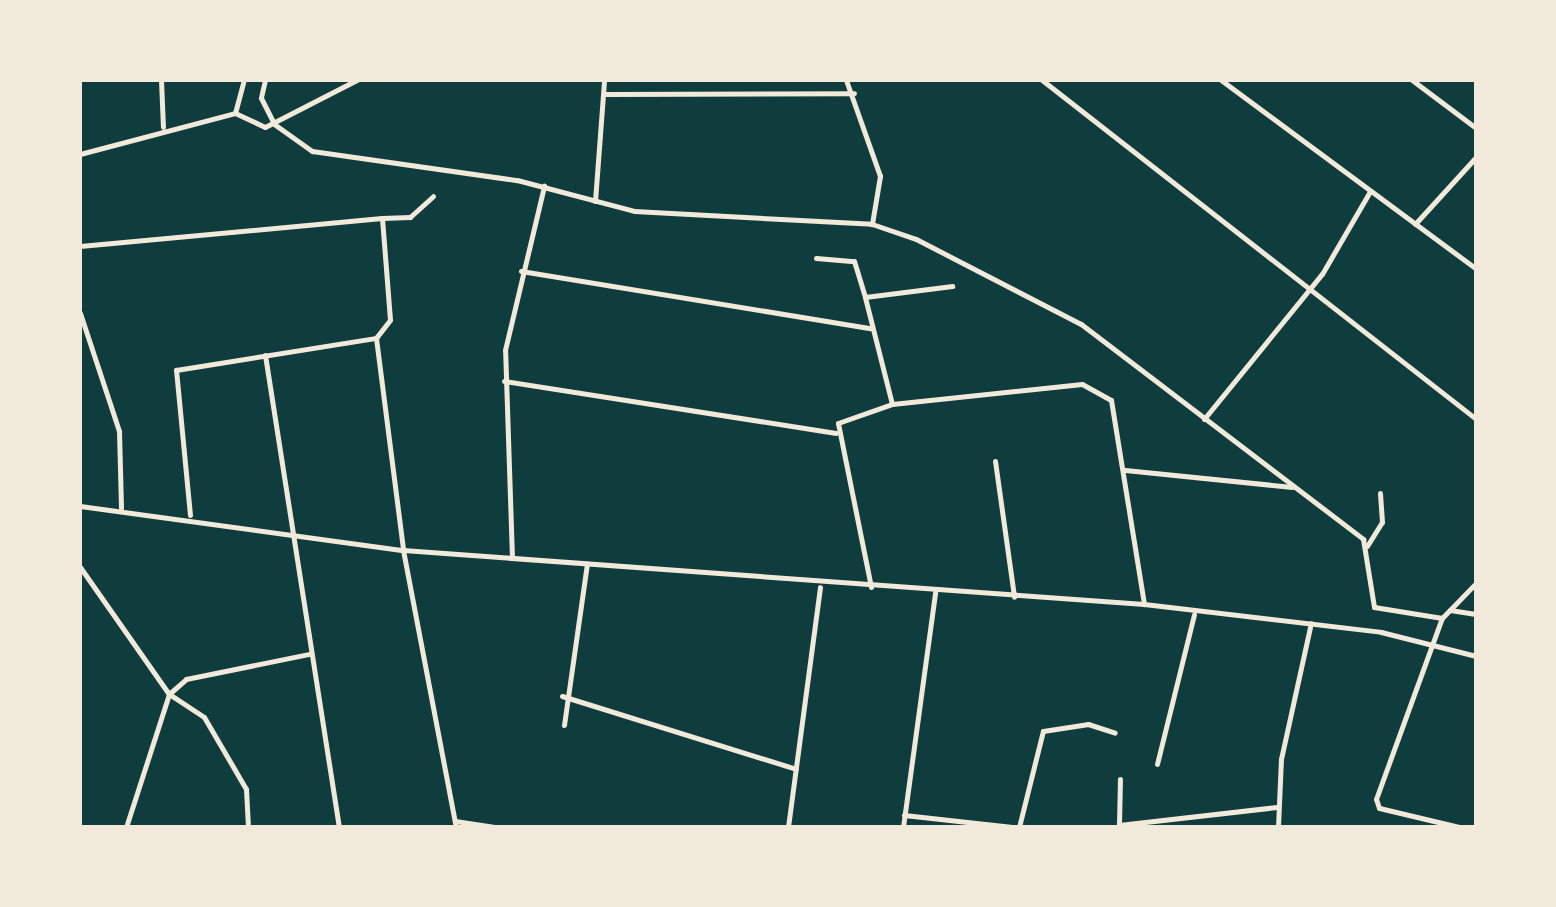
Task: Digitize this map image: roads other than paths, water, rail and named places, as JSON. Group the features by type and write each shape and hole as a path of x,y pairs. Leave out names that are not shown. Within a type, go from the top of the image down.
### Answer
{"street":[{"path":"161,80 163,127"},
{"path":"235,113 244,80"},
{"path":"265,80 261,98 274,124"},
{"path":"274,124 357,80"},
{"path":"596,201 604,80"},
{"path":"846,80 880,176 872,224"},
{"path":"1042,80 1476,419"},
{"path":"1220,80 1476,270"},
{"path":"1412,80 1476,128"},
{"path":"606,94 854,94"},
{"path":"80,154 163,127 235,113 274,124 312,151 544,186 596,201 726,220 872,224 1081,324 1367,546"},
{"path":"1415,224 1476,157"},
{"path":"512,558 504,381 521,271 544,186"},
{"path":"1204,419 1305,289 1369,193"},
{"path":"80,246 410,218 432,196"},
{"path":"190,515 172,377 265,355 376,338 390,320 382,218"},
{"path":"816,258 854,261 892,404"},
{"path":"521,271 870,328"},
{"path":"865,297 952,286"},
{"path":"80,313 120,430 121,508"},
{"path":"376,338 403,550 456,824 495,827"},
{"path":"265,355 289,532 338,827"},
{"path":"504,381 836,433"},
{"path":"836,433 849,417 892,404 1096,385 1111,400 1126,470 1144,604"},
{"path":"836,433 872,587"},
{"path":"994,461 1014,597"},
{"path":"1126,470 1292,487"},
{"path":"1380,493 1382,522 1367,546 1374,607 1442,618"},
{"path":"80,506 190,515 403,550 820,586 1144,604 1194,616 1311,623 1432,642 1476,656"},
{"path":"564,725 562,696 588,564"},
{"path":"80,567 169,694 204,717 246,789 248,827"},
{"path":"1459,827 1376,804 1442,618 1476,583"},
{"path":"788,827 820,586"},
{"path":"903,827 935,592"},
{"path":"1450,610 1476,614"},
{"path":"1157,764 1194,616"},
{"path":"1278,827 1277,807 1311,623"},
{"path":"126,827 169,694 186,679 309,654"},
{"path":"562,696 796,770"},
{"path":"1019,827 1043,731 1088,724 1115,734"},
{"path":"1120,778 1119,826 1277,807"},
{"path":"904,815 1012,827"}]}
